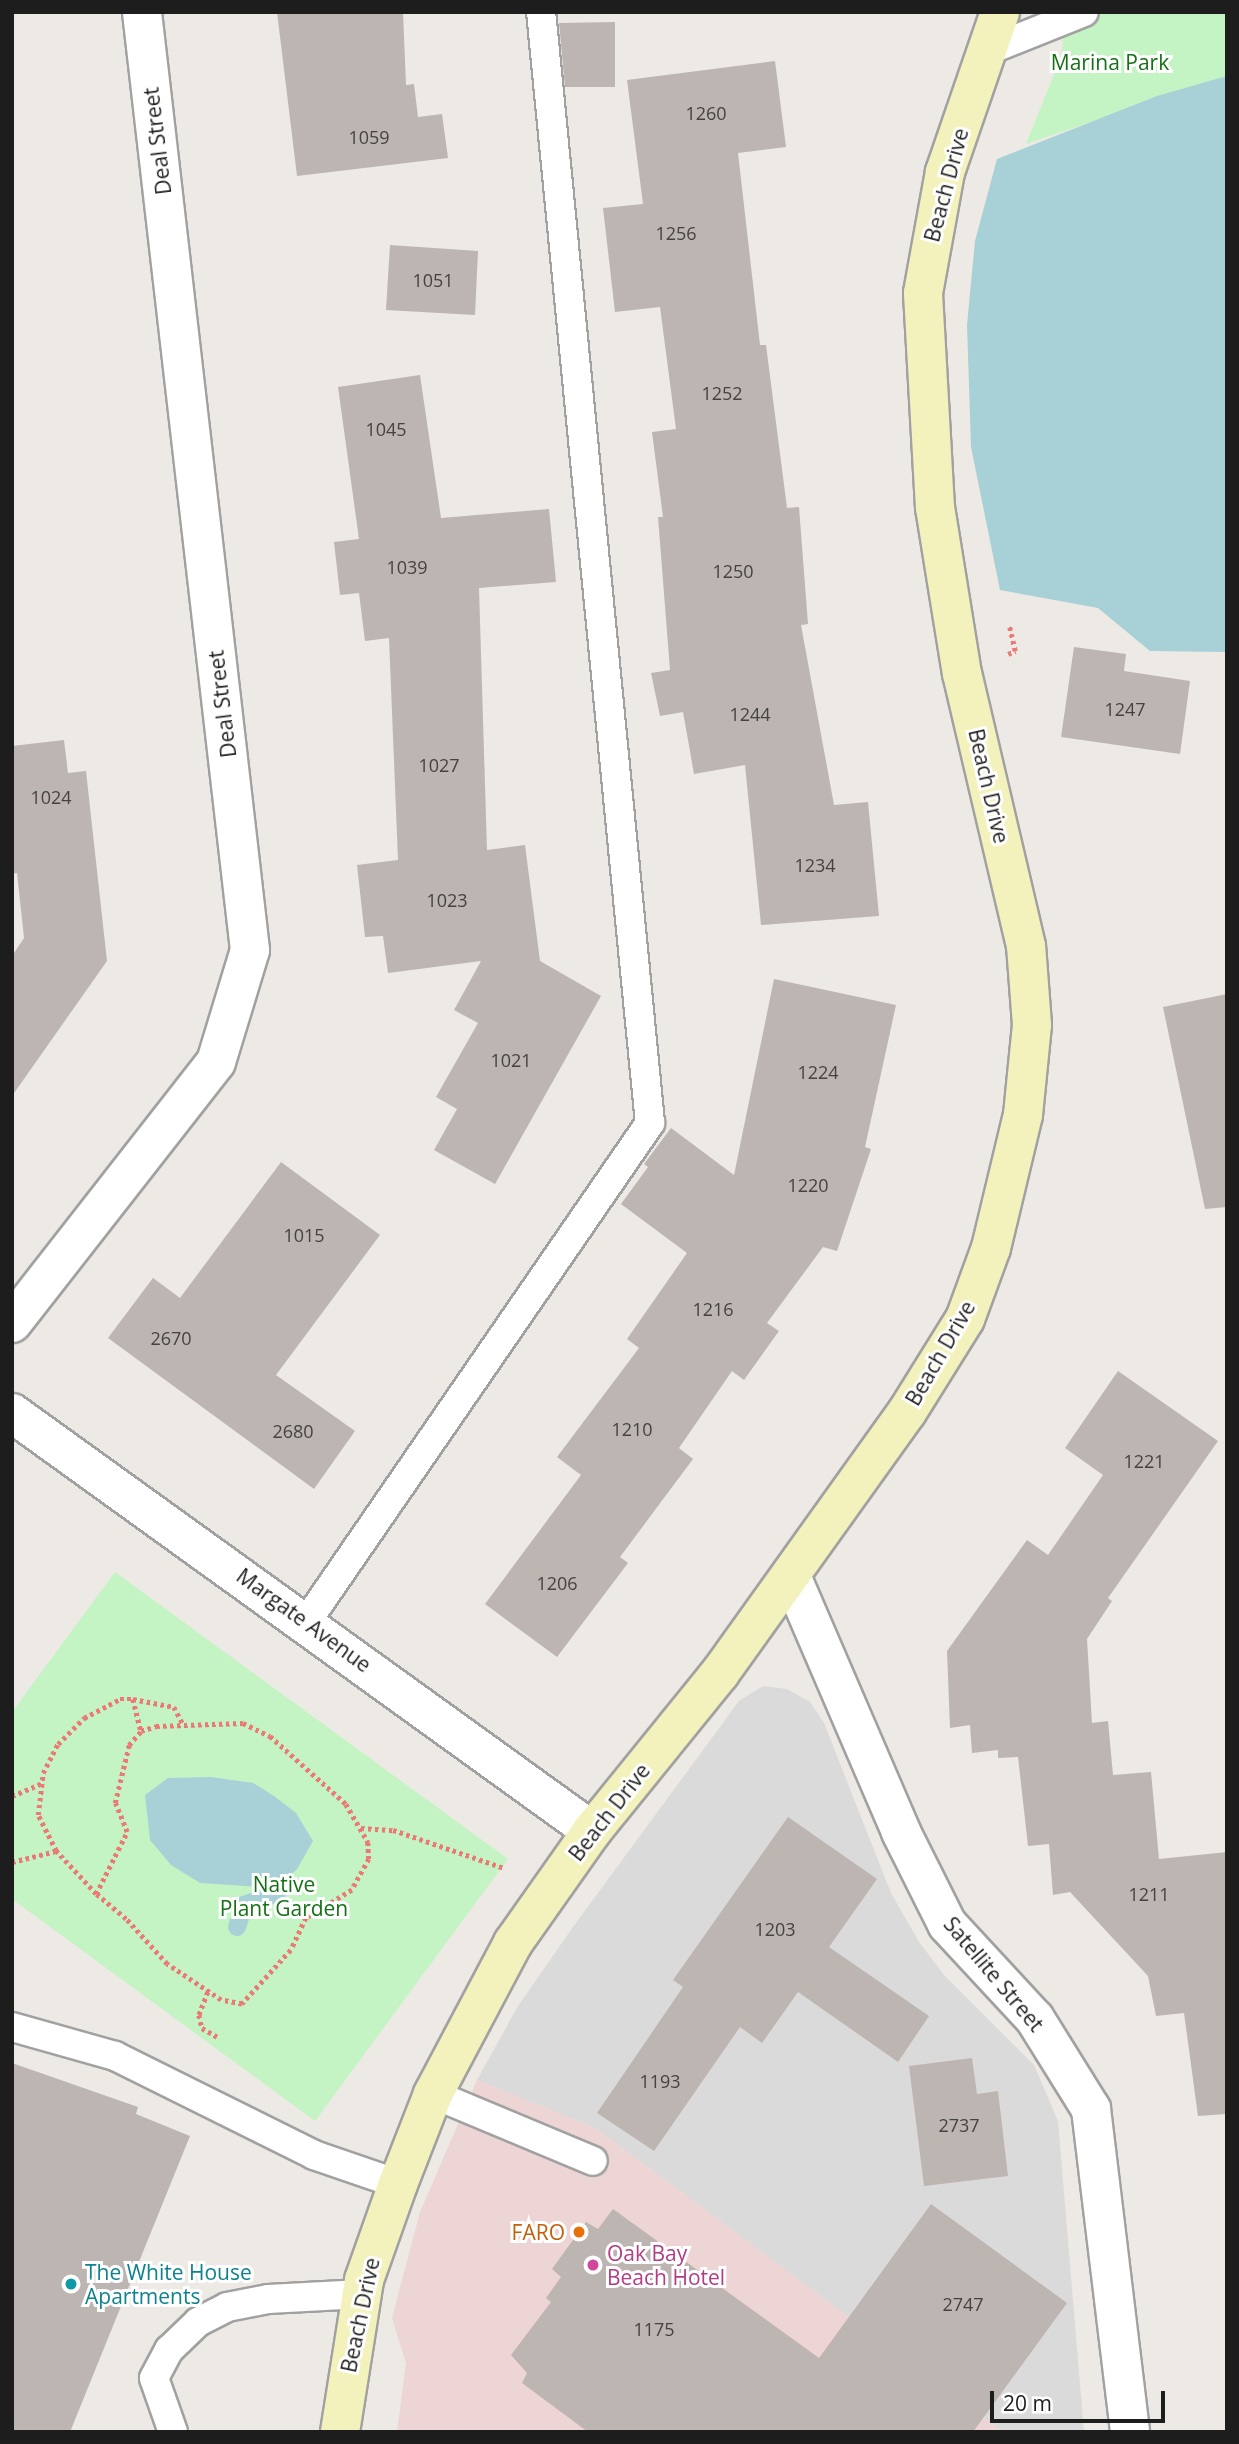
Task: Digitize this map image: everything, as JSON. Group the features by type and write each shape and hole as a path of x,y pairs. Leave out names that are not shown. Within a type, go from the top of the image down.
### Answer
{"main road":[{"name":"Beach Drive","path":"340,2432 362,2294 398,2183 433,2094 513,1943 592,1831 791,1576 965,1319 991,1248 1023,1115 1032,1025 1026,946 962,674 935,508 923,293 945,172 989,51 1000,12"}],"street":[{"name":"Deal Street","path":"12,1323 216,1062 250,950 142,12"},
{"name":"Margate Avenue","path":"12,1413 307,1621 592,1831"},
{"name":"Satellite Street","path":"791,1576 901,1832 947,1924 1035,2019 1091,2109 1130,2432"}],"lane":[{"path":"307,1621 650,1122 541,12"},
{"path":"989,51 1084,12"},
{"path":"12,2027 115,2056 314,2155 398,2183"},
{"path":"433,2094 593,2161"},
{"path":"173,2432 154,2378 169,2350 198,2322 228,2307 268,2300 362,2294"}],"path":[{"path":"96,1894 127,1832 116,1803 129,1745 141,1731 183,1724 243,1723 270,1736 321,1775 360,1828 369,1859 352,1890 334,1896 306,1918 291,1950 242,2004 208,1992 167,1964 96,1894 56,1851 38,1815 42,1783 58,1744 84,1718 120,1699 133,1699 174,1707 183,1724"},
{"path":"133,1699 141,1731"},
{"path":"12,1796 42,1783"},
{"path":"360,1828 393,1830 504,1868"},
{"path":"12,1862 56,1851"},
{"path":"208,1992 199,2015 202,2028 219,2038"}],"shaded area":[{"path":"763,1686 787,1689 810,1702 824,1723 891,1893 919,1942 945,1976 1034,2065 1058,2121 1084,2432 1003,2432 595,2128 477,2080 518,2006 573,1927 739,1701"},
{"name":"Oak Bay Beach Hotel","path":"477,2080 595,2128 1003,2432 397,2432 406,2363 392,2318 420,2212"}],"green space":[{"name":"Marina Park","path":"1066,12 1227,12 1227,76 1026,144 1061,57"},
{"name":"Native Plant Garden","path":"115,1572 508,1859 315,2121 12,1899 12,1712"}],"water":[{"path":"1227,76 1227,652 1150,651 1098,608 1000,590 971,447 967,325 975,241 997,159 1157,96"},
{"path":"211,1777 253,1783 274,1796 296,1813 313,1841 297,1869 277,1888 200,1883 171,1865 150,1840 145,1795 168,1778"}],"building":[{"path":"277,12 403,12 406,85 414,84 418,117 442,114 448,158 297,176"},
{"path":"615,22 615,87 565,87 559,23"},
{"path":"775,61 786,147 738,153 760,345 766,345 787,508 799,507 808,624 801,625 834,805 868,802 879,916 761,925 745,765 694,774 683,712 660,716 651,673 670,670 658,517 663,517 652,432 676,429 660,307 615,312 603,208 643,204 627,80"},
{"path":"390,245 478,251 475,315 386,310"},
{"path":"420,375 441,518 549,509 556,582 479,588 487,850 525,845 540,961 601,996 495,1184 434,1150 457,1109 436,1097 478,1023 454,1010 481,961 388,973 383,936 365,937 357,865 398,860 389,638 365,641 359,593 340,595 334,542 359,539 338,387"},
{"path":"1074,647 1126,654 1124,671 1190,681 1180,754 1061,737"},
{"path":"64,740 68,773 86,771 107,961 12,1096 12,956 24,938 17,873 12,874 12,746"},
{"path":"774,979 896,1005 865,1147 871,1149 837,1251 823,1247 767,1323 779,1331 744,1380 732,1371 679,1448 693,1459 620,1557 628,1563 557,1657 485,1604 581,1475 557,1457 639,1348 627,1339 687,1253 621,1204 648,1167 644,1164 671,1128 734,1175"},
{"path":"1227,994 1227,1207 1205,1209 1163,1007"},
{"path":"281,1162 380,1235 276,1375 355,1431 314,1489 108,1338 153,1278 180,1298"},
{"path":"1118,1371 1218,1441 1108,1598 1112,1601 1087,1639 1092,1723 1108,1721 1113,1775 1151,1772 1159,1859 1227,1852 1227,2114 1198,2116 1184,2013 1156,2016 1148,1976 1070,1892 1053,1895 1049,1844 1028,1846 1018,1757 998,1758 998,1750 972,1753 970,1725 950,1728 947,1651 1027,1540 1048,1555 1103,1475 1065,1448"},
{"path":"788,1817 877,1879 829,1947 929,2016 898,2062 798,1992 762,2043 740,2027 654,2151 597,2113 683,1987 673,1980"},
{"path":"972,2058 977,2094 998,2091 1008,2176 924,2186 909,2066"},
{"name":"The White House Apartments","path":"12,2063 138,2107 136,2114 190,2136 70,2432 12,2432"},
{"path":"931,2204 1067,2303 973,2432 588,2432 522,2383 527,2373 511,2355 551,2302 546,2298 561,2277 552,2269 586,2222 598,2229 613,2209 819,2358"}],"waterway":[{"path":"237,1927 244,1905 277,1893 277,1888"}],"place":[{"name":"FARO","path":"579,2232"},
{"name":"Oak Bay Beach Hotel","path":"593,2265"},
{"name":"The White House Apartments","path":"71,2284"}]}
